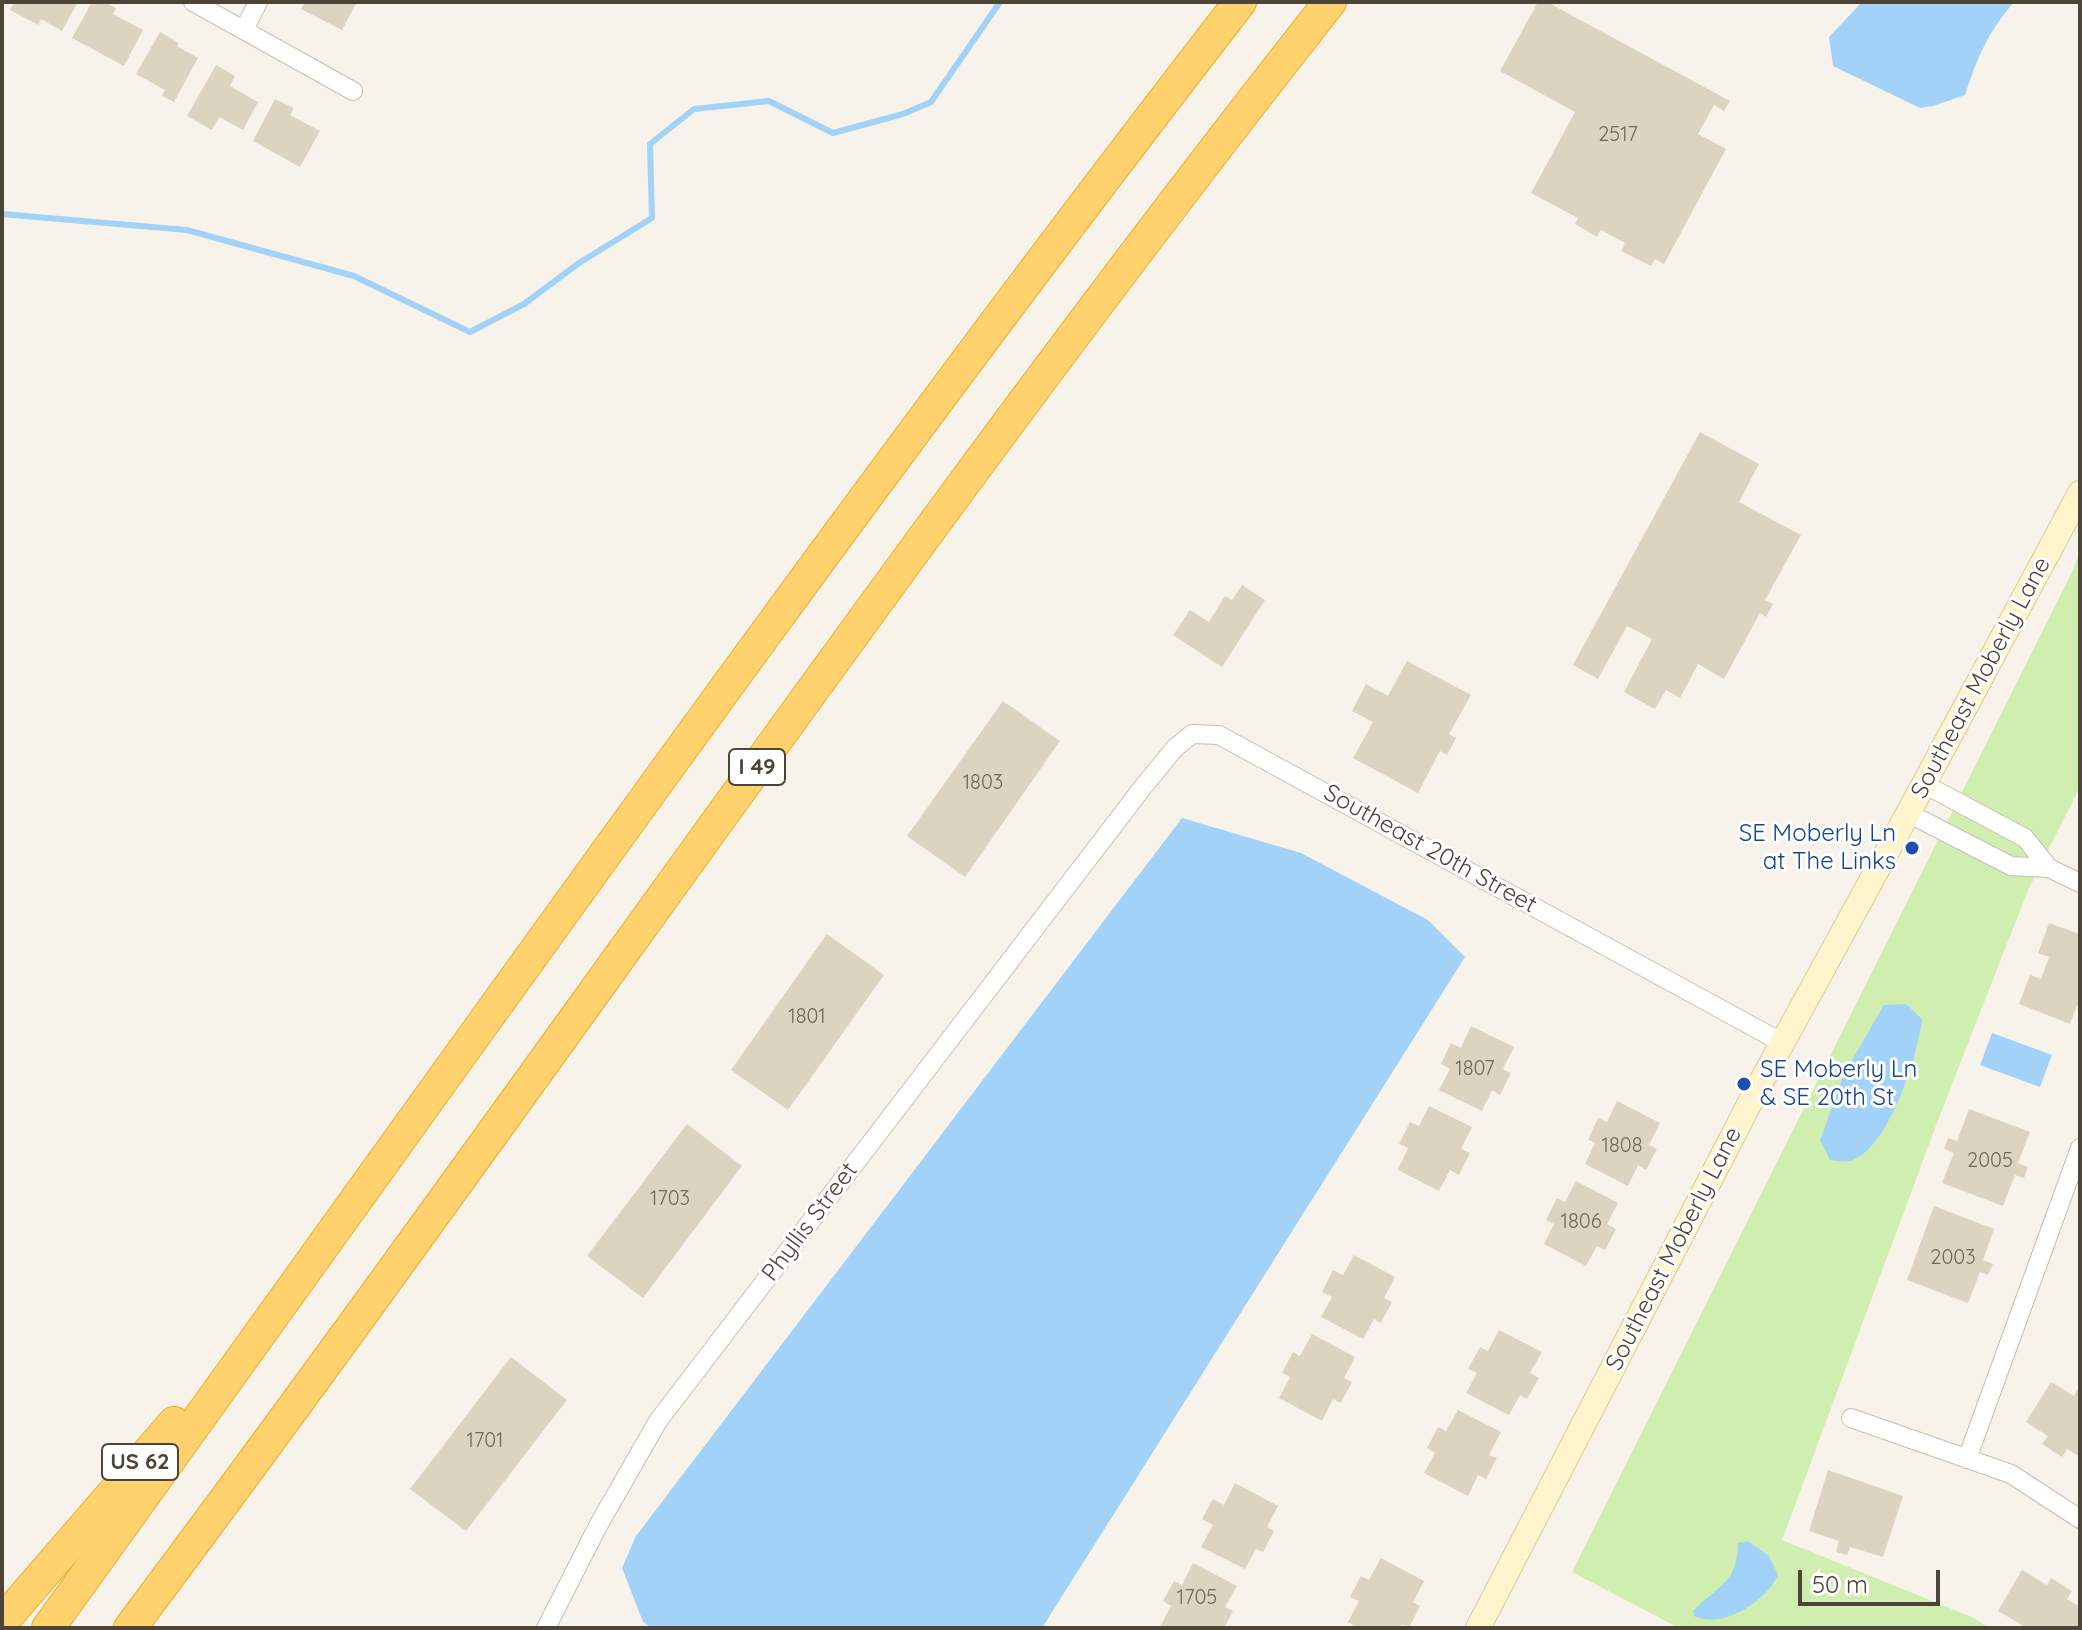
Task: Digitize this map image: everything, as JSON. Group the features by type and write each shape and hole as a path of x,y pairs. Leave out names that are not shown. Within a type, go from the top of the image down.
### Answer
{"highway":[{"path":"48,1628 856,509 1240,2"},
{"name":"I 49","path":"130,1628 902,567 1171,207 1330,2"},
{"name":"US 62","path":"2,1622 156,1443 281,1305"},
{"path":"147,1628 195,1540"}],"street":[{"path":"193,2 353,91"},
{"path":"244,30 258,2"},
{"name":"Southeast Moberly Lane","path":"1478,1628 1781,1042 2080,493"},
{"name":"Southeast 20th Street","path":"1105,836 1175,748 1192,734 1219,735 1781,1042"},
{"path":"1924,784 2025,838 2049,868"},
{"path":"1908,813 2011,866 2049,868 2080,883"},
{"name":"Phyllis Street","path":"546,1628 599,1524 658,1421 1105,836"},
{"path":"1967,1459 2080,1148"},
{"path":"1851,1418 2011,1474 2080,1519"}],"green space":[{"path":"2080,551 2080,787 2028,890 1938,1120 1782,1540 1974,1618 1989,1628 1679,1628 1572,1572"}],"water":[{"path":"1862,2 2014,2 1984,46 1965,95 1920,108 1833,66 1829,37"},
{"path":"1182,818 1301,853 1428,920 1465,957 1042,1628 652,1628 643,1622 622,1568 636,1536"},
{"path":"1906,1004 1922,1019 1915,1054 1891,1117 1868,1150 1855,1159 1830,1160 1820,1140 1844,1074 1884,1005"},
{"path":"1992,1033 2052,1055 2040,1087 1980,1065"},
{"path":"1748,1541 1769,1556 1778,1575 1772,1585 1754,1603 1730,1616 1705,1619 1694,1616 1693,1611 1730,1576 1738,1543"}],"building":[{"path":"14,2 78,2 62,31 41,19 38,25 10,10"},
{"path":"92,2 105,2 116,8 113,14 143,30 124,66 72,38"},
{"path":"305,2 357,2 342,30 301,9"},
{"path":"1538,2 1547,2 1730,101 1724,111 1714,105 1698,134 1726,149 1664,264 1655,259 1651,266 1621,251 1625,243 1601,230 1597,237 1575,224 1578,218 1531,193 1575,112 1500,71"},
{"path":"160,32 198,58 174,102 162,96 165,90 136,74"},
{"path":"216,65 235,76 230,86 258,102 243,130 219,117 212,130 187,116"},
{"path":"275,99 294,108 290,115 320,131 300,167 253,141"},
{"path":"1700,432 1759,464 1739,502 1801,535 1765,600 1773,604 1766,617 1760,613 1724,679 1698,664 1680,698 1666,690 1655,709 1624,692 1652,639 1627,626 1598,679 1573,665"},
{"path":"1242,585 1265,600 1222,667 1173,635 1190,610 1209,622 1225,596 1232,600"},
{"path":"1407,661 1471,695 1449,734 1456,738 1447,755 1440,751 1418,793 1353,758 1373,722 1352,711 1366,684 1388,696"},
{"path":"1003,701 1060,741 965,877 907,836"},
{"path":"2049,923 2080,934 2080,1006 2077,1005 2070,1024 2019,1004 2030,975 2041,979 2049,957 2038,953"},
{"path":"827,934 884,975 788,1110 731,1070"},
{"path":"1471,1026 1514,1047 1503,1069 1511,1073 1500,1095 1492,1090 1482,1111 1439,1090 1450,1069 1441,1064 1451,1043 1461,1048"},
{"path":"1617,1101 1660,1123 1649,1145 1657,1149 1646,1170 1638,1165 1628,1186 1585,1164 1595,1143 1588,1140 1598,1118 1607,1122"},
{"path":"1429,1106 1472,1127 1461,1149 1470,1153 1459,1175 1450,1170 1439,1191 1398,1170 1408,1148 1399,1144 1410,1122 1419,1126"},
{"path":"1969,1109 2030,1132 2018,1163 2028,1167 2024,1178 2015,1175 2003,1206 1942,1183 1954,1153 1944,1149 1948,1138 1957,1141"},
{"path":"687,1124 742,1166 643,1298 587,1256"},
{"path":"1576,1181 1618,1203 1607,1224 1616,1229 1605,1250 1597,1246 1586,1266 1544,1244 1554,1224 1546,1220 1557,1198 1565,1202"},
{"path":"1934,1206 1994,1229 1983,1260 1993,1264 1988,1275 1980,1272 1968,1303 1907,1280"},
{"path":"1354,1255 1395,1277 1384,1298 1392,1302 1381,1323 1374,1319 1363,1339 1321,1317 1332,1297 1322,1292 1333,1270 1343,1275"},
{"path":"1499,1330 1542,1352 1530,1373 1539,1378 1527,1399 1520,1395 1509,1415 1466,1393 1477,1373 1468,1369 1480,1347 1488,1351"},
{"path":"1312,1334 1355,1357 1344,1378 1352,1382 1341,1403 1333,1399 1322,1421 1279,1398 1290,1377 1282,1373 1293,1352 1300,1356"},
{"path":"511,1357 567,1400 466,1531 410,1489"},
{"path":"2051,1382 2074,1396 2080,1390 2080,1457 2067,1449 2062,1457 2042,1444 2048,1436 2026,1422"},
{"path":"1458,1410 1501,1432 1489,1455 1497,1458 1486,1479 1478,1475 1468,1496 1424,1473 1435,1453 1427,1448 1438,1427 1446,1431"},
{"path":"1828,1470 1903,1496 1883,1557 1850,1547 1847,1555 1836,1552 1839,1541 1809,1531"},
{"path":"1235,1483 1278,1506 1267,1527 1274,1531 1263,1552 1256,1549 1245,1569 1201,1547 1213,1525 1202,1519 1213,1499 1224,1505"},
{"path":"1381,1558 1424,1581 1413,1602 1420,1606 1409,1628 1402,1624 1400,1628 1359,1628 1348,1622 1359,1601 1350,1597 1361,1576 1369,1580"},
{"path":"1193,1563 1237,1586 1225,1607 1233,1611 1224,1628 1160,1627 1171,1606 1163,1601 1174,1581 1182,1585"},
{"path":"2022,1570 2047,1585 2051,1578 2072,1591 2067,1599 2080,1607 2080,1628 2020,1628 2022,1625 1998,1611"}],"waterway":[{"path":"2,214 187,230 354,276 470,332 524,304 579,263 652,218 650,144 694,109 769,101 833,133 903,114 931,102 1000,2"}],"place":[{"name":"SE Moberly Ln at The Links","path":"1912,848"},
{"name":"SE Moberly Ln & SE 20th St","path":"1744,1084"}]}
